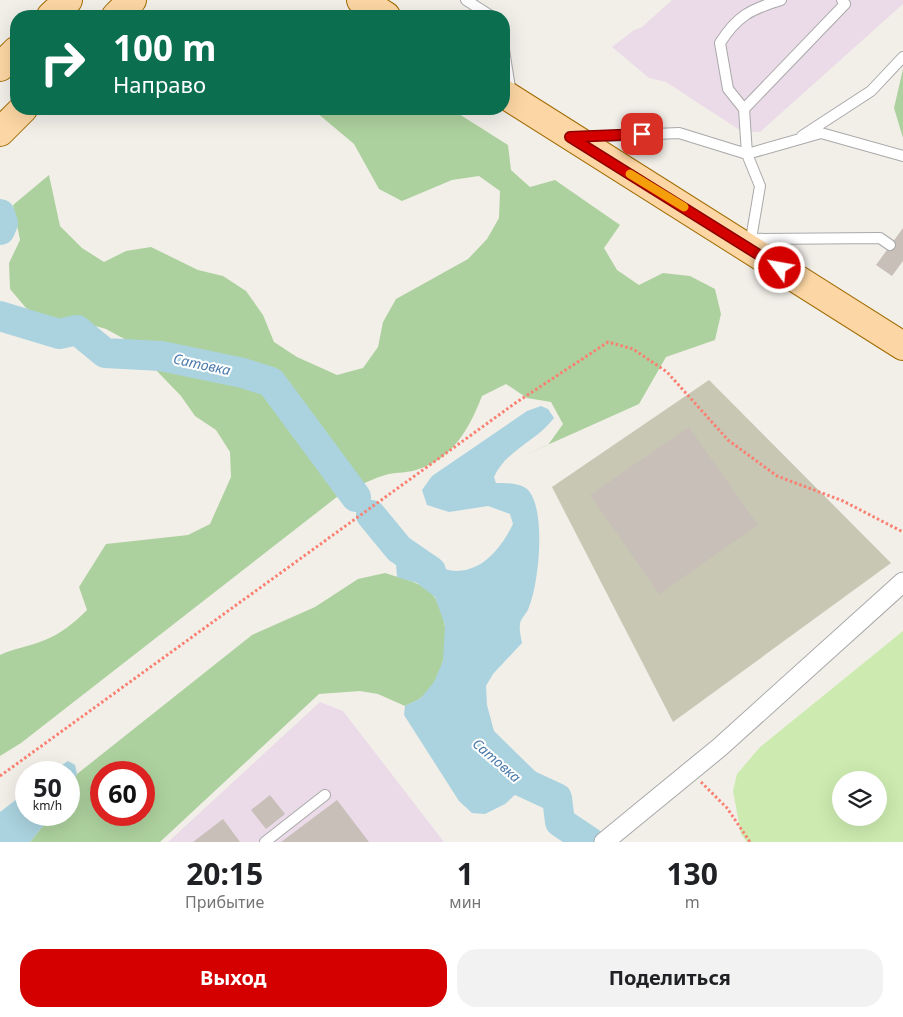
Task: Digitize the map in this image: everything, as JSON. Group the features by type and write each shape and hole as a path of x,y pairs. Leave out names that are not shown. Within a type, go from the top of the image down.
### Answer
{"main road":[{"path":"57,10 68,0"},
{"path":"122,10 132,0"},
{"path":"361,0 377,10"},
{"path":"0,67 10,57"},
{"path":"510,98 570,137 742,239 903,346"},
{"path":"0,132 17,115"}],"street":[{"path":"604,842 690,771 903,582"}],"lane":[{"path":"466,0 482,10"},
{"path":"781,0 756,8 732,24 720,42 728,89 744,109 747,154 760,186 742,239 880,238 890,245"},
{"path":"744,109 845,4 842,0"},
{"path":"795,140 871,91 903,57"},
{"path":"570,137 678,133 747,154 821,133 903,156"},
{"path":"265,842 325,795"}],"path":[{"path":"0,776 514,404 608,342 633,348 667,372 728,440 777,476 843,501 903,532"},
{"path":"690,771 727,808 750,842"}],"shaded area":[{"path":"672,0 903,0 903,4 760,132 741,131 666,82 649,78 612,47 634,30 642,27"},
{"path":"709,380 891,563 673,722 552,487"},
{"path":"320,702 343,711 444,842 168,842"}],"green space":[{"path":"903,69 903,138 894,108"},
{"path":"320,115 460,115 508,145 511,170 530,187 555,180 620,225 604,248 617,270 639,285 663,273 690,276 715,289 721,314 715,340 666,357 639,404 548,445 563,424 551,402 527,398 506,384 482,396 465,431 450,450 440,458 416,470 392,473 342,493 21,743 0,756 0,655 40,642 57,634 87,610 79,587 106,544 188,535 210,524 231,477 230,452 216,430 195,416 181,396 128,341 106,329 81,322 49,321 26,308 10,289 9,263 20,240 13,205 49,175 60,226 82,248 104,262 126,251 151,247 198,270 223,276 246,291 263,315 274,342 297,357 337,375 363,368 378,347 383,322 396,299 468,259 487,239 499,218 500,191 479,176 452,180 402,201 379,189 354,144"},
{"path":"385,573 426,588 435,598 441,609 446,636 442,663 438,676 431,688 418,700 405,706 378,694 360,691 319,694 160,842 30,842 43,826 80,826 80,772 90,764 90,826 155,826 155,761 93,761 252,635 315,607 358,579"},
{"path":"903,631 903,842 747,842 741,834 733,791 737,774 760,747"}],"water":[{"path":"541,406 548,409 554,418 506,460 494,477 496,483 518,485 529,491 538,515 539,548 533,596 520,624 522,643 493,674 486,686 487,705 494,731 541,777 540,783 518,792 505,804 485,814 472,813 459,801 404,715 405,706 421,698 434,682 443,661 445,625 435,597 417,583 397,577 396,563 399,549 410,551 437,566 462,571 473,568 492,555 513,524 510,514 488,506 449,512 427,505 422,490 432,476 527,411"},
{"path":"15,800 15,826 43,826 30,842 0,842 0,812"}],"building":[{"path":"903,228 903,261 892,276 876,265"},
{"path":"689,427 758,525 659,594 590,495"},
{"path":"270,795 285,814 266,829 251,810"},
{"path":"337,800 369,842 281,842"},
{"path":"223,819 240,842 193,842"}],"waterway":[{"name":"Сатовка","path":"0,214 3,223 0,230"},
{"name":"Сатовка","path":"0,316 59,334 77,330 105,353 161,356 243,373 271,382 356,497"},
{"name":"Сатовка","path":"371,515 399,549 431,571"},
{"name":"Сатовка","path":"498,764 516,779 557,798 560,822 590,842"}],"slow traffic":[{"path":"630,174 684,207"}],"route":[{"path":"642,134 570,137 780,268"}]}
